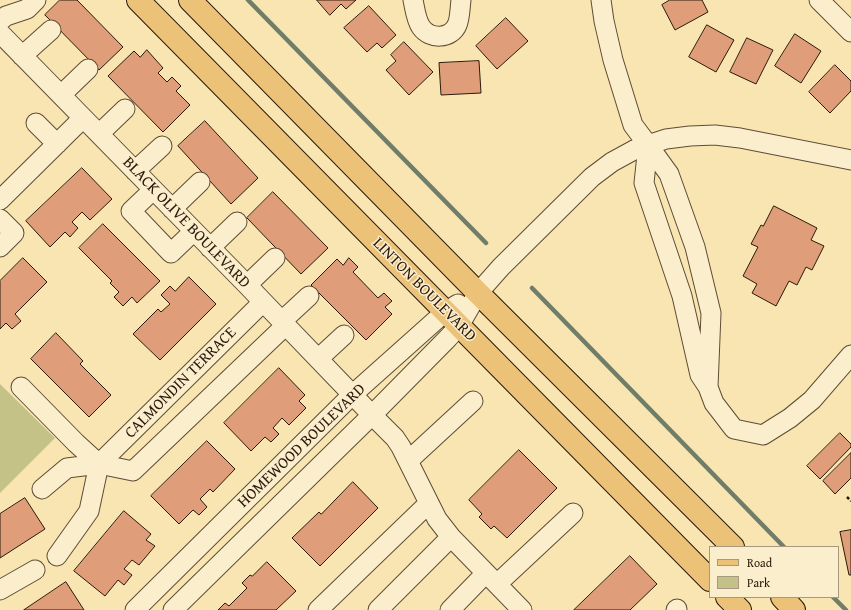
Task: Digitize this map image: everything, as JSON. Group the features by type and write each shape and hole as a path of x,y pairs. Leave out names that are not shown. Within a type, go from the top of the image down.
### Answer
{"main road":[{"name":"LINTON BOULEVARD","path":"138,0 709,579"},
{"path":"190,0 478,293 732,546"},
{"path":"728,598 740,610"},
{"path":"783,598 794,610"}],"street":[{"path":"0,21 6,16 27,9 36,0"},
{"path":"414,0 420,26 424,31 436,36 443,36 454,30 458,24 461,0"},
{"path":"601,0 613,60 633,125 669,174 695,247 711,313 708,387"},
{"path":"819,0 851,32"},
{"path":"22,56 50,30"},
{"name":"BLACK OLIVE BOULEVARD","path":"0,33 395,438 437,519 450,537 522,610"},
{"path":"61,96 88,69"},
{"path":"99,134 125,109"},
{"path":"0,200 83,118"},
{"path":"36,123 57,144"},
{"name":"HOMEWOOD BOULEVARD","path":"173,610 372,415 452,319 506,262 592,177 612,162 634,150 666,139 715,135 740,138 851,160"},
{"path":"648,145 644,183 682,296 700,375 708,387 714,403 734,429 763,435 790,418 812,400 851,355"},
{"path":"135,171 162,146"},
{"path":"172,209 200,182"},
{"path":"153,190 131,211 171,253 194,231"},
{"path":"0,218 14,233 0,247"},
{"path":"210,248 237,222"},
{"path":"247,285 276,258"},
{"path":"42,489 67,468 99,464 133,471 284,323 309,296"},
{"name":"CALMONDIN TERRACE","path":"99,464 263,302"},
{"name":"HOMEWOOD BOULEVARD","path":"136,610 352,395 452,319"},
{"path":"318,359 344,335"},
{"path":"21,387 76,443 99,464"},
{"path":"408,461 473,401"},
{"path":"57,556 89,511 99,464"},
{"path":"318,610 429,503"},
{"path":"450,610 492,579 573,513"},
{"path":"378,610 450,537"},
{"path":"0,590 35,570"}],"path":[{"path":"847,497 851,502"}],"green space":[{"path":"0,384 55,438 0,493"}],"building":[{"path":"60,0 77,0 123,47 99,70 45,15"},
{"path":"317,0 356,0 346,9 341,4 330,15"},
{"path":"670,0 702,0 708,12 675,30 662,5"},
{"path":"369,6 396,35 382,48 377,43 367,52 344,28"},
{"path":"506,18 528,41 497,69 476,46"},
{"path":"707,25 734,40 716,72 689,57"},
{"path":"795,34 821,51 801,83 775,66"},
{"path":"747,38 773,50 756,84 730,72"},
{"path":"404,42 433,72 409,95 386,70 396,61 391,55"},
{"path":"147,50 163,68 158,73 167,82 172,77 181,86 176,91 190,105 163,132 108,76 134,51 140,57"},
{"path":"479,61 481,93 441,95 439,63"},
{"path":"835,65 851,81 851,91 830,113 809,92"},
{"path":"205,121 258,178 231,204 178,146"},
{"path":"82,168 112,199 90,220 82,212 72,222 78,228 70,237 65,232 50,247 26,221"},
{"path":"273,192 328,248 301,274 247,218"},
{"path":"774,206 817,228 811,240 824,246 812,270 806,267 797,285 789,281 776,306 752,293 757,284 743,276 758,247 751,244 761,225 763,226"},
{"path":"103,224 160,281 137,303 132,297 123,306 114,297 119,292 110,283 112,281 79,248"},
{"path":"23,258 47,282 15,314 21,321 12,329 6,323 0,329 0,281"},
{"path":"349,258 358,267 353,272 378,298 384,293 392,301 385,307 392,314 366,340 311,285 337,259 343,265"},
{"path":"189,277 216,304 160,360 133,334 158,309 161,312 170,304 161,295 170,286 175,291"},
{"path":"56,333 83,361 80,364 111,395 89,417 31,359"},
{"path":"279,368 305,395 299,401 306,408 289,425 282,418 273,428 279,434 271,442 265,437 251,451 224,423"},
{"path":"840,433 851,444 851,447 820,479 807,466"},
{"path":"207,441 235,469 213,492 210,489 200,499 207,507 199,515 193,510 179,524 151,496"},
{"path":"519,450 557,488 507,538 494,526 491,529 479,517 482,514 469,500"},
{"path":"851,453 851,478 835,494 823,481"},
{"path":"353,482 378,508 320,566 292,538 319,512 321,514"},
{"path":"25,498 45,529 0,558 0,514"},
{"path":"124,511 151,534 146,540 155,546 139,565 132,560 124,569 132,575 124,585 118,580 105,596 74,571"},
{"path":"851,530 851,575 849,575 840,532"},
{"path":"630,556 657,584 630,610 574,610"},
{"path":"267,562 296,591 276,610 218,610 225,603 229,606 247,588 242,583"},
{"path":"66,582 84,610 24,610"}],"waterway":[{"path":"248,0 486,243"},
{"path":"532,288 783,546"},
{"path":"834,598 846,610"}]}
